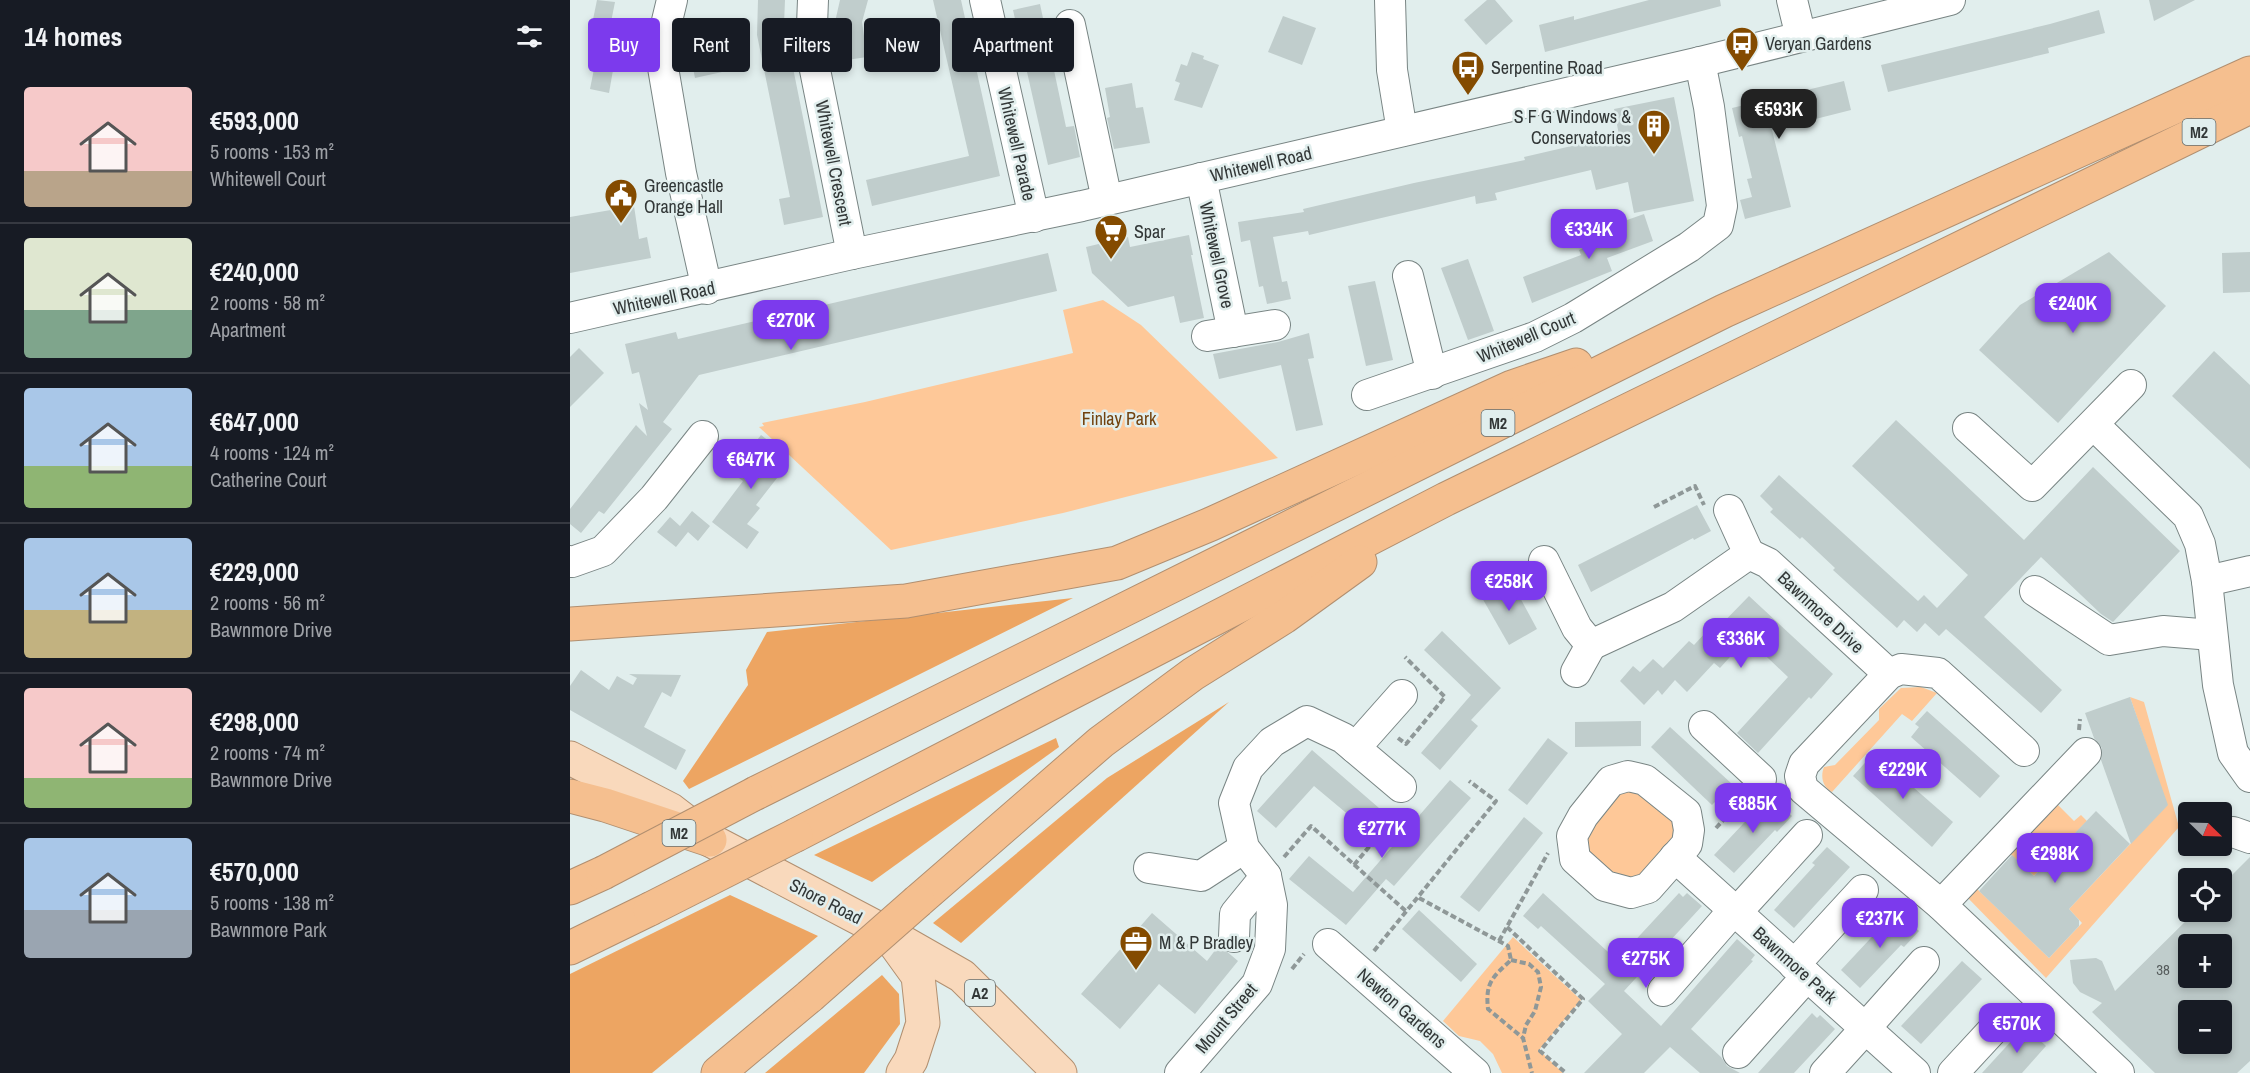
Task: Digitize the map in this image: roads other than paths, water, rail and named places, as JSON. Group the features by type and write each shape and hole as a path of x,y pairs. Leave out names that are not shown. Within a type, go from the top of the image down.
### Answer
{"highway":[{"name":"M2","path":"570,888 1724,311 2250,73"},
{"name":"M2","path":"570,948 796,835 1446,499 2250,107"},
{"path":"570,624 906,601 1116,563 1211,524 1512,387 1724,311"},
{"path":"718,1073 810,996 1101,742 1193,674 1284,617 1446,499"},
{"path":"570,796 605,805 710,840"}],"main road":[{"name":"Shore Road","path":"570,758 671,810 710,840 885,932 962,976 1060,1073"},
{"path":"885,932 918,976 923,1023 911,1060 903,1073"}],"street":[{"path":"672,0 660,50 681,173 707,289"},
{"name":"Whitewell Crescent","path":"813,0 811,50 852,254"},
{"name":"Whitewell Parade","path":"985,0 1034,217"},
{"path":"1390,0 1392,70 1401,131"},
{"path":"1792,0 1801,37"},
{"name":"Whitewell Road","path":"570,318 707,289 852,254 1034,217 1700,62 1950,0"},
{"path":"1074,43 1107,200"},
{"name":"Whitewell Court","path":"1367,395 1535,337 1573,318 1689,247 1718,225 1722,206 1709,107 1700,62"},
{"name":"Whitewell Grove","path":"1201,178 1220,334 1275,325"},
{"path":"1408,276 1432,374"},
{"path":"1968,428 2032,486 2131,385"},
{"path":"2094,425 2188,516 2200,544 2207,581 2218,685 2233,753 2250,777"},
{"path":"570,561 603,551 654,498 703,436"},
{"path":"1576,672 1591,645 1673,607 1749,554 1717,509"},
{"name":"Bawnmore Drive","path":"1749,554 1768,564 1889,674"},
{"path":"1544,561 1577,628 1591,645"},
{"path":"2207,581 2250,571"},
{"path":"2035,591 2109,640 2163,631 2212,635"},
{"path":"2024,751 1938,673 1901,669 1889,674 1804,764 1800,776 1803,789 1941,905 2119,1073"},
{"path":"1355,748 1402,695"},
{"name":"Mount Street","path":"1180,1073 1257,984 1270,949 1272,905 1266,876 1244,848 1234,802 1248,768 1272,742 1307,721 1342,738 1401,788"},
{"path":"1704,726 1761,778"},
{"path":"1941,905 2086,753"},
{"path":"1628,776 1645,780 1686,813 1689,830 1687,844 1675,857 1648,888 1631,893 1605,885 1575,859 1572,836 1583,816 1611,781 1628,776"},
{"path":"1663,991 1807,835"},
{"path":"1149,868 1201,876 1244,848"},
{"name":"Bawnmore Park","path":"1675,857 1915,1073"},
{"path":"1234,937 1235,914 1266,876"},
{"path":"1738,1053 1863,890"},
{"name":"Newton Gardens","path":"1328,944 1475,1073"},
{"path":"1825,1073 1924,962"},
{"path":"1953,1073 2002,1020"}],"place":[{"name":"Veryan Gardens","path":"1742,72"},
{"name":"Serpentine Road","path":"1468,96"},
{"name":"S F G Windows & Conservatories","path":"1654,155"},
{"name":"Greencastle Orange Hall","path":"621,224"},
{"name":"Spar","path":"1111,260"},
{"name":"M & P Bradley","path":"1136,971"}],"park label":[{"name":"Finlay Park","path":"1119,418"}]}
